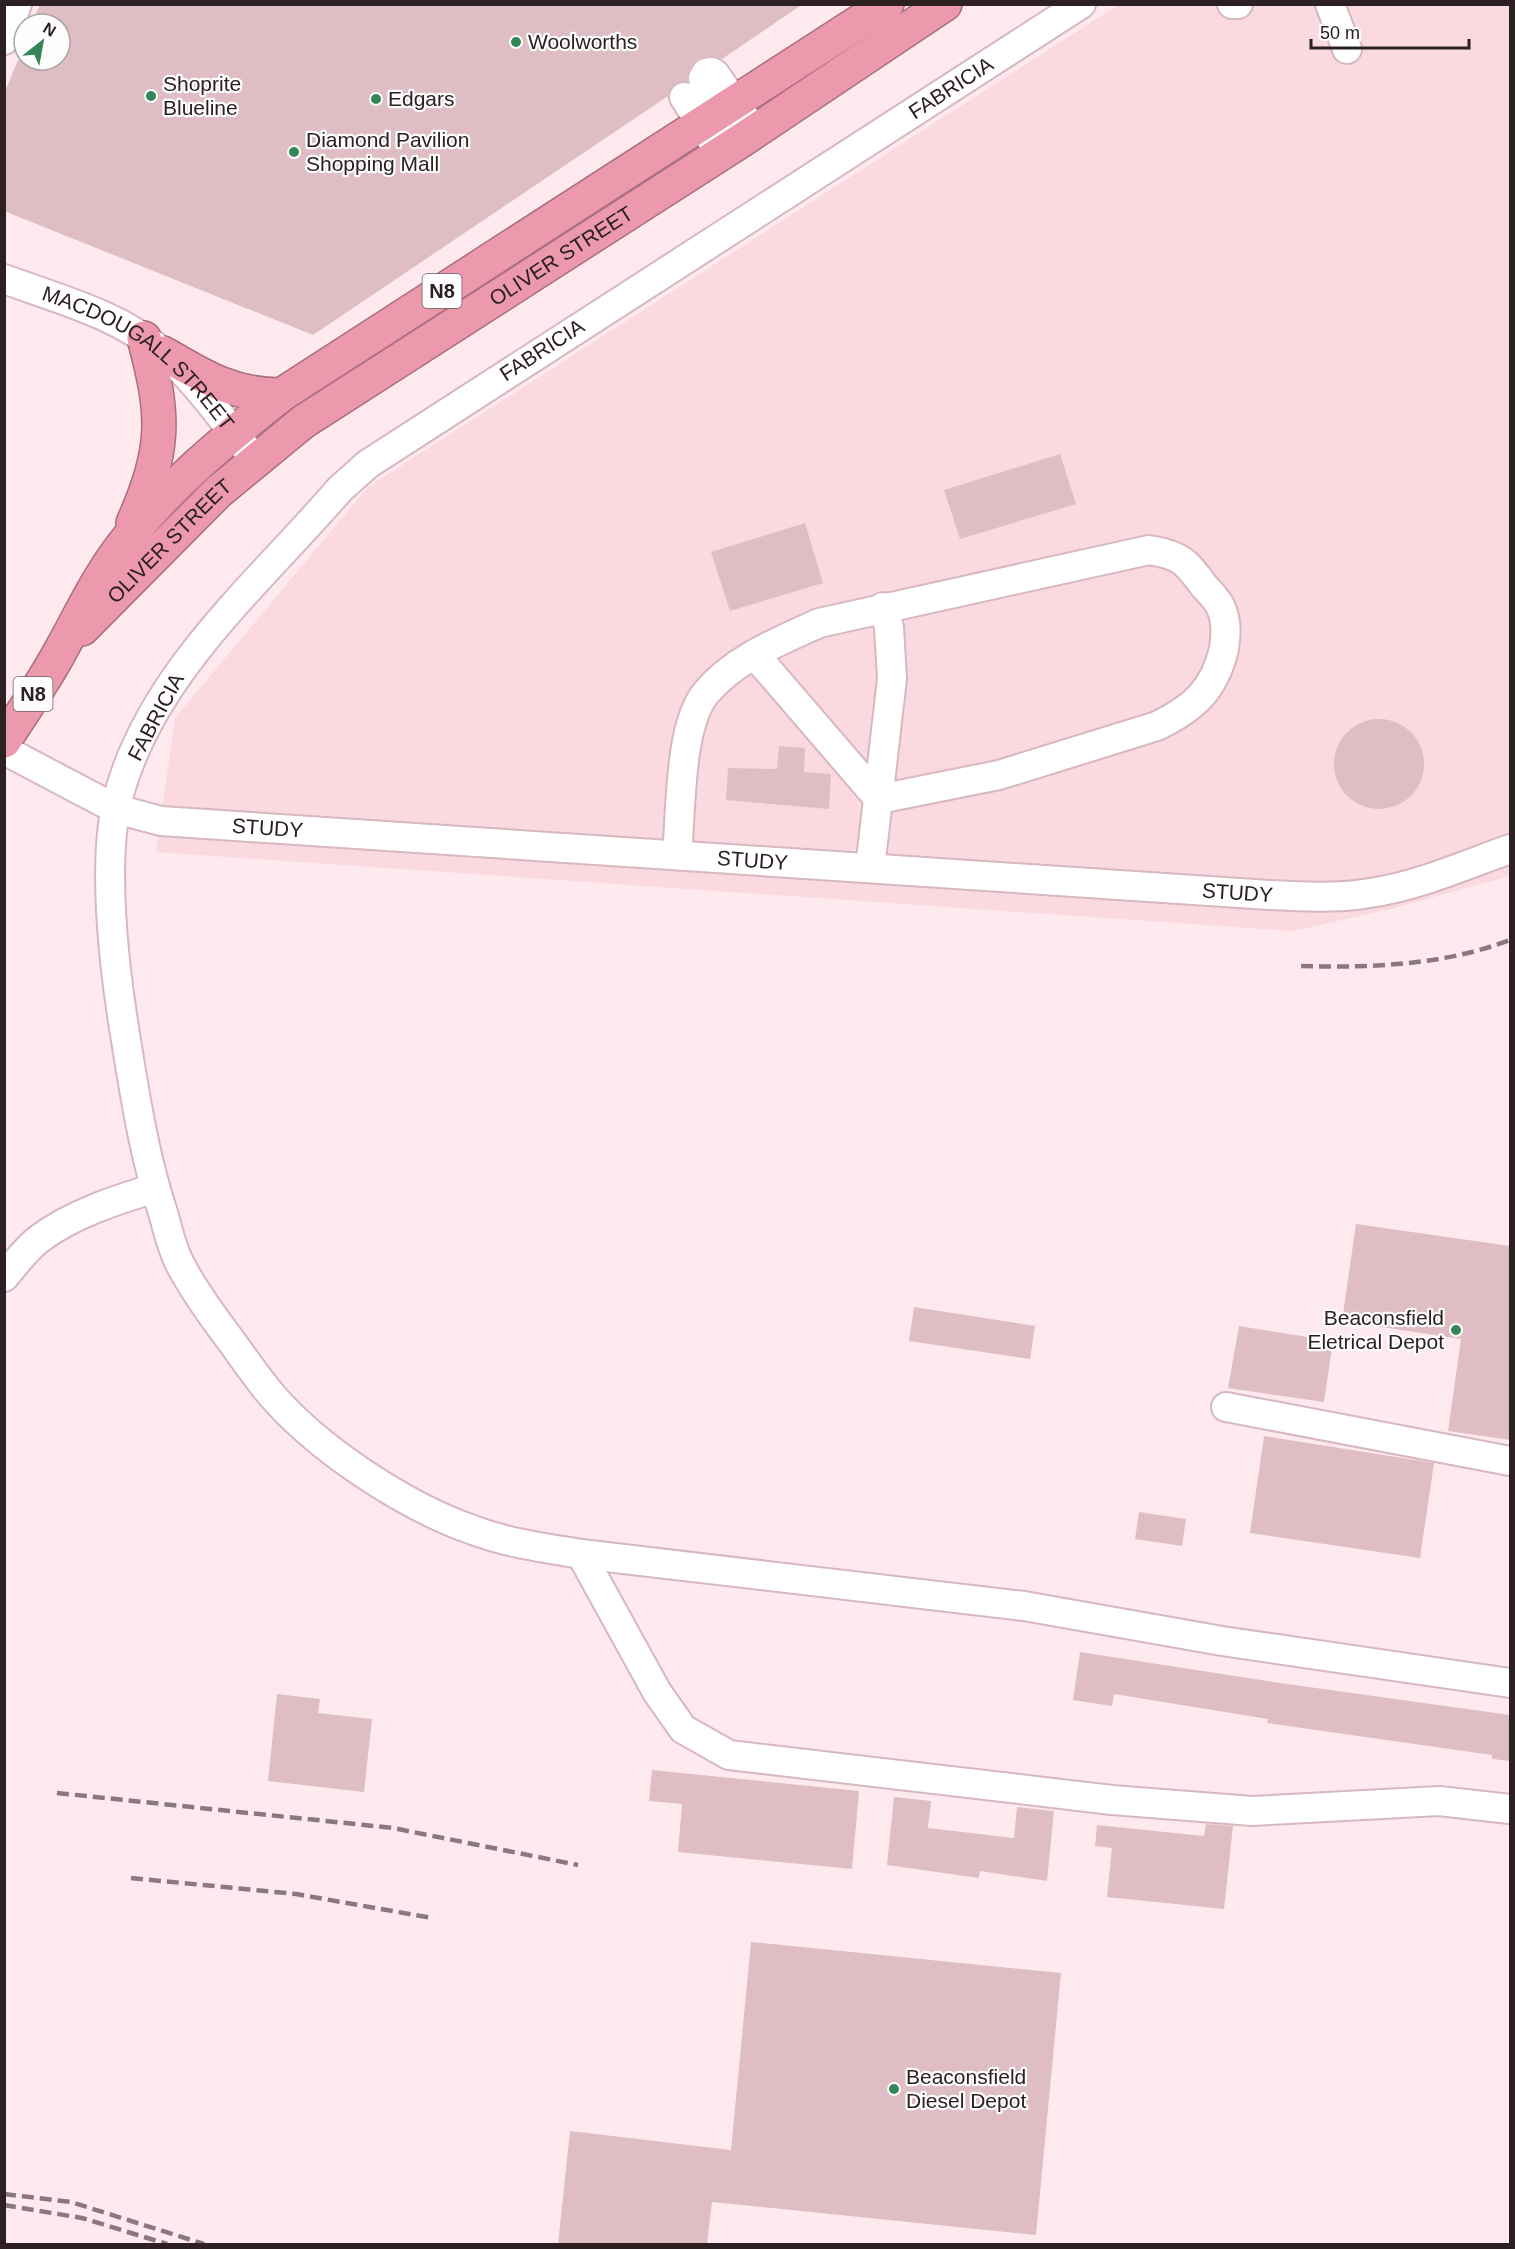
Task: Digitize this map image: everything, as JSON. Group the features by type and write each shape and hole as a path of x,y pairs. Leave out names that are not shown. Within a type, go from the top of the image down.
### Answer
{"highway":[{"name":"OLIVER STREET","path":"4,741 62,647 95,584 124,544 179,483 233,433 281,395 887,4"},
{"name":"OLIVER STREET","path":"62,647 196,513 255,459 303,422 739,142 945,4"},
{"path":"154,345 199,374 236,391 281,395"},
{"path":"124,544 147,489 160,435 154,345"}],"street":[{"path":"4,40 17,4"},
{"name":"FABRICIA","path":"1081,4 423,426 353,477 183,666 162,697 124,780 116,809 111,889 117,972 137,1117 154,1188 177,1259 206,1308 269,1393 311,1434 364,1474 472,1530 525,1544 580,1554 1024,1606 1222,1641 1510,1683"},
{"path":"1232,4 1238,4"},
{"path":"1330,4 1347,49"},
{"path":"684,97 720,113 739,142"},
{"path":"720,113 739,142"},
{"name":"MACDOUGALL STREET","path":"4,279 105,316 154,345 255,459"},
{"path":"677,855 686,742 692,719 705,694 727,673 819,623 1149,550 1173,554 1190,566 1221,608 1227,633 1218,672 1213,682 1181,714 1157,726 999,775 879,799"},
{"path":"870,868 892,679 889,627 883,607"},
{"path":"755,656 879,799"},
{"name":"STUDY","path":"4,750 116,809 161,821 870,868 1323,897 1370,893 1405,885 1510,849"},
{"path":"4,1277 32,1245 48,1233 110,1203 154,1188"},
{"path":"1226,1407 1510,1461"},
{"path":"580,1554 657,1692 683,1729 729,1755 1112,1800 1252,1811 1439,1801 1510,1809"}],"shaded area":[{"path":"1118,5 1510,5 1510,876 1387,910 1293,931 156,852 175,718 368,487"}],"building":[{"name":"Diamond Pavilion Shopping Mall","path":"40,4 803,4 722,59 709,56 697,59 689,70 687,81 675,84 668,96 313,335 4,211 4,94 13,72 72,72 72,12 37,12"},
{"path":"1060,454 1076,504 960,539 944,490"},
{"path":"805,523 823,583 730,611 711,552"},
{"path":"1379,719 1396,723 1411,732 1420,747 1424,764 1420,781 1411,796 1396,805 1379,809 1362,805 1347,796 1338,781 1334,764 1338,747 1347,732 1362,723"},
{"path":"779,746 805,748 804,772 831,774 829,809 726,800 728,768 777,769"},
{"name":"Beaconsfield Eletrical Depot","path":"1356,1224 1510,1246 1510,1440 1448,1431 1461,1339 1342,1321"},
{"path":"914,1307 1035,1326 1030,1359 909,1341"},
{"path":"1239,1326 1333,1341 1324,1402 1228,1388"},
{"path":"1264,1436 1434,1463 1420,1558 1250,1533"},
{"path":"1139,1512 1186,1519 1182,1546 1135,1539"},
{"path":"1080,1652 1510,1715 1510,1761 1492,1759 1492,1755 1267,1723 1268,1719 1114,1694 1112,1706 1073,1700"},
{"path":"277,1694 320,1699 318,1713 372,1719 364,1792 268,1781"},
{"path":"652,1770 859,1791 852,1869 678,1852 682,1804 649,1801"},
{"path":"894,1797 931,1801 928,1828 1014,1838 1017,1807 1054,1811 1047,1881 980,1871 979,1878 887,1865"},
{"path":"1206,1824 1233,1826 1224,1909 1107,1897 1112,1848 1095,1846 1097,1825 1204,1836"},
{"name":"Beaconsfield Diesel Depot","path":"751,1942 1061,1973 1036,2235 712,2202 707,2244 558,2244 570,2131 731,2150"}],"railway":[{"path":"1301,966 1381,965 1434,960 1510,940"},
{"path":"57,1793 393,1828 578,1865"},
{"path":"131,1878 296,1894 432,1918"},
{"path":"4,2194 71,2202 204,2244"},
{"path":"4,2205 82,2218 167,2244"}],"place":[{"name":"Woolworths","path":"516,42"},
{"name":"Shoprite Blueline","path":"151,96"},
{"name":"Edgars","path":"376,99"},
{"name":"Diamond Pavilion Shopping Mall","path":"294,152"},
{"name":"Beaconsfield Eletrical Depot","path":"1456,1330"},
{"name":"Beaconsfield Diesel Depot","path":"894,2089"}]}
